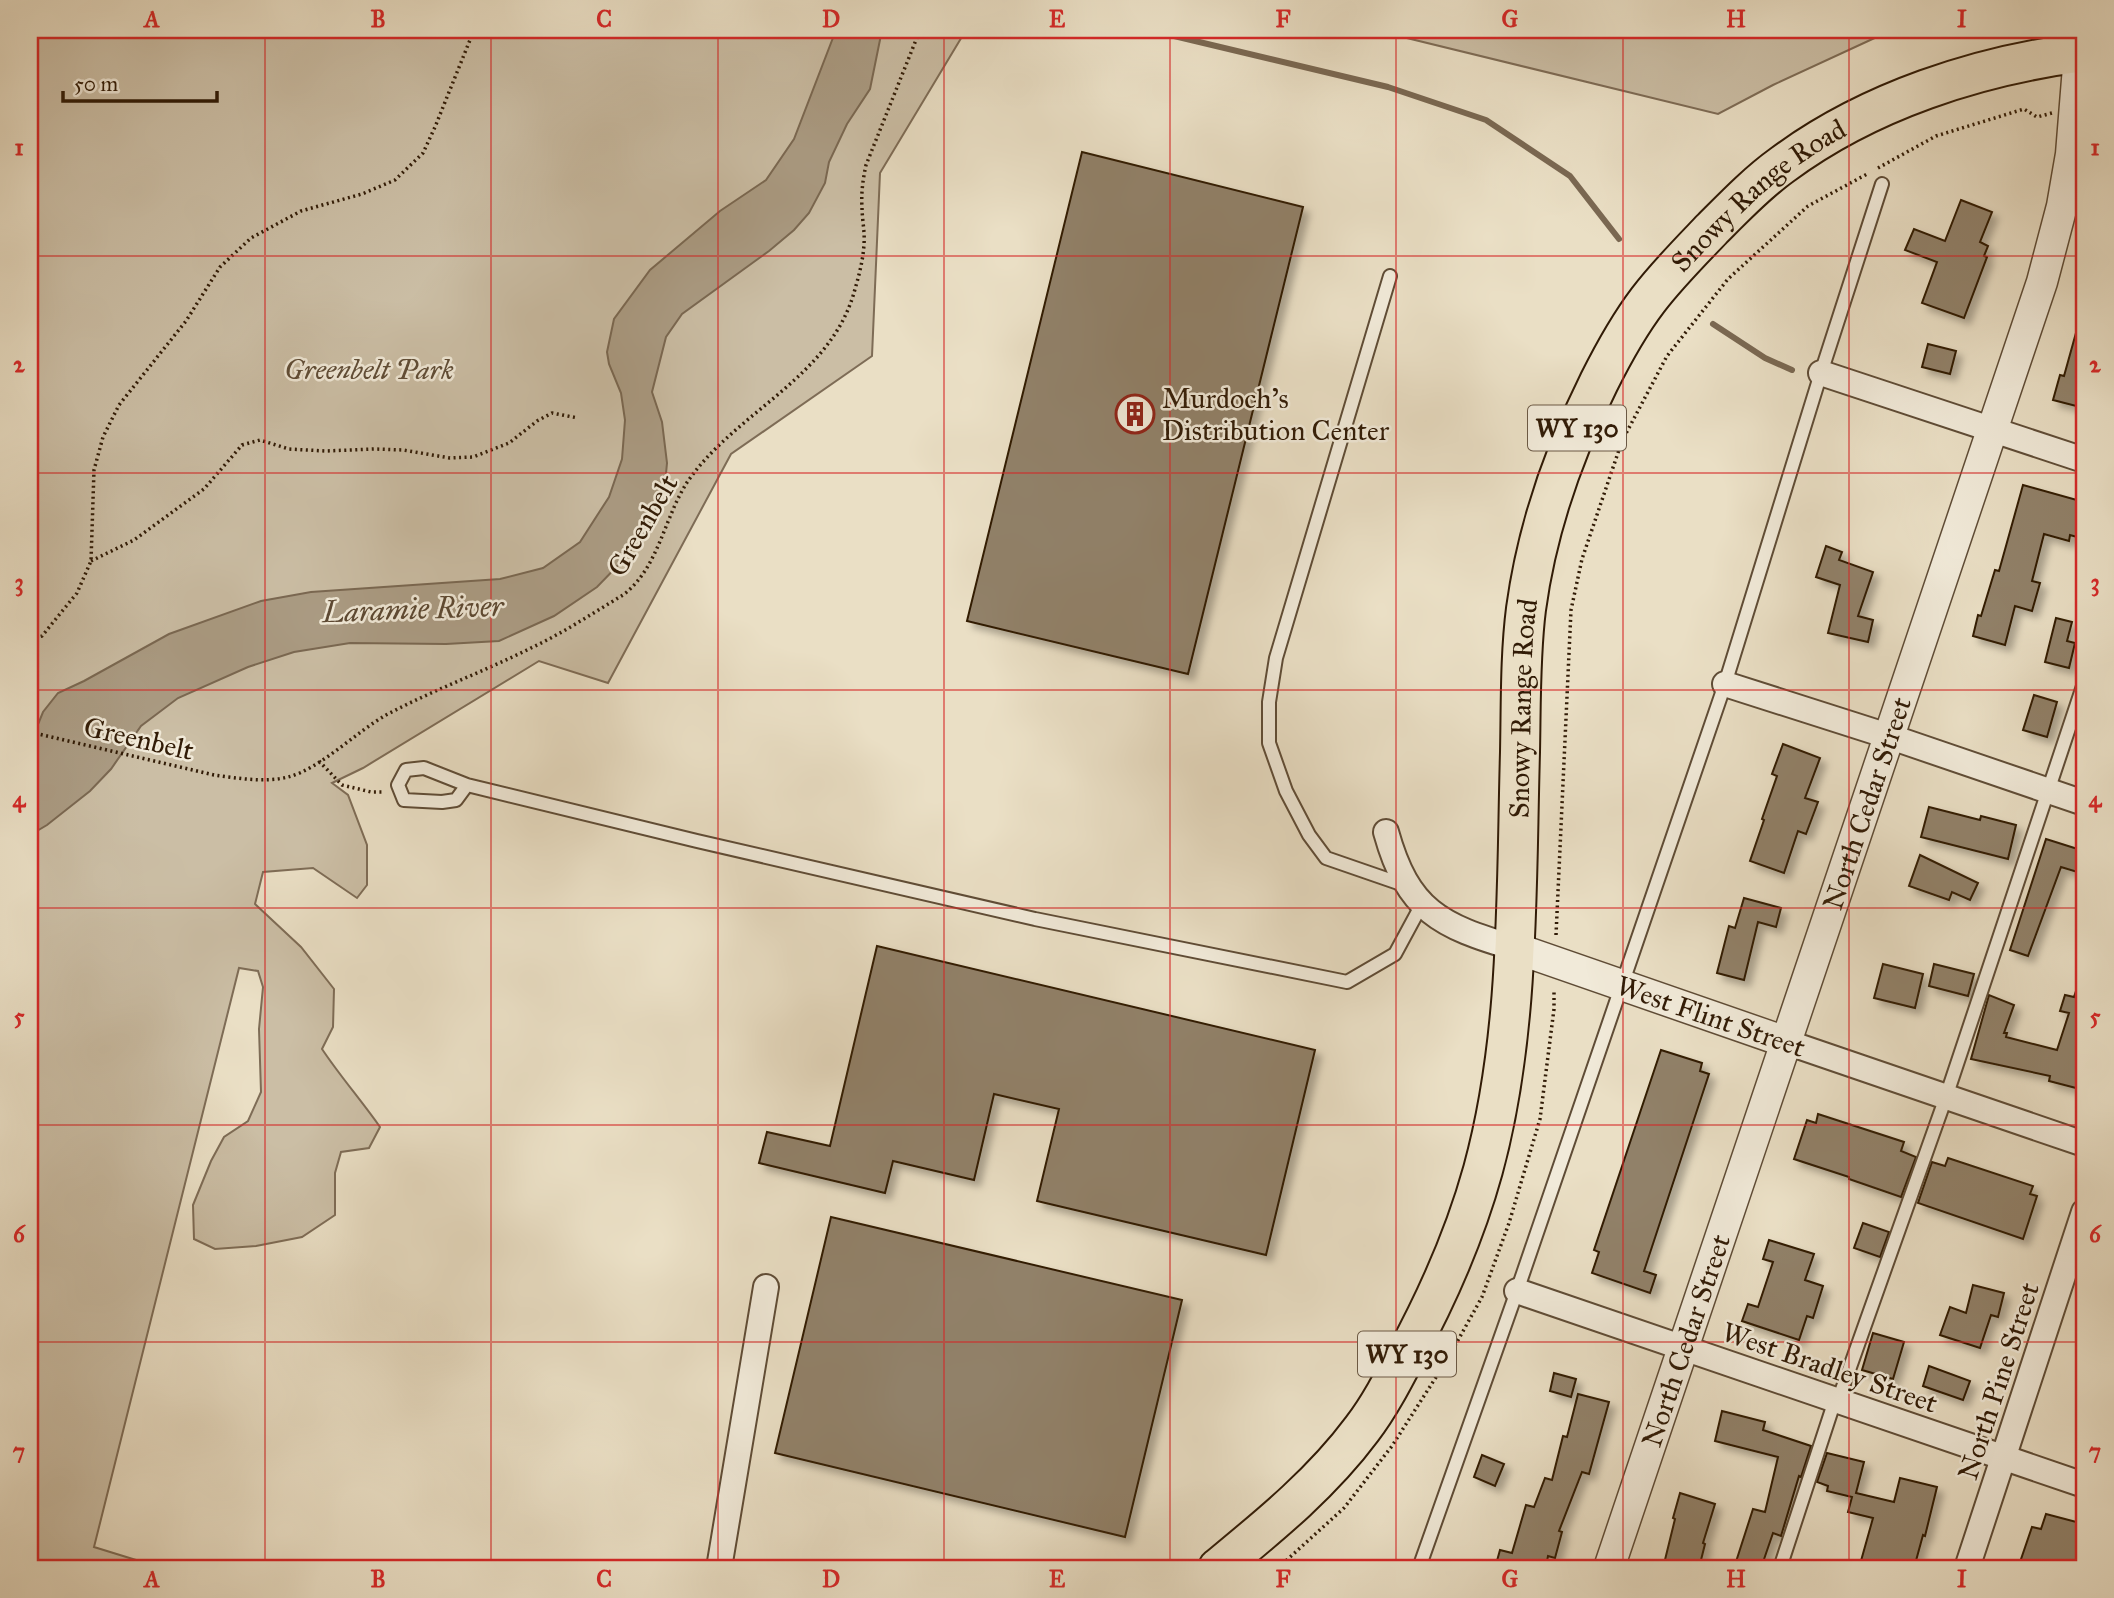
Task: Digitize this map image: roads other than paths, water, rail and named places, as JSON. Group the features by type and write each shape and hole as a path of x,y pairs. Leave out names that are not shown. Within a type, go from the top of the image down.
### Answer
{"main road":[{"name":"Snowy Range Road","path":"1218,1568 1328,1470 1364,1427 1436,1299 1455,1253 1483,1169 1507,1037 1514,948 1521,689 1530,585 1537,546 1557,477 1583,414 1614,352 1647,301 1693,249 1781,165 1875,110 1926,91 2081,45"}],"street":[{"name":"North Cedar Street","path":"1609,1568 1888,736 2019,355 2053,242 2071,154 2081,45"},
{"path":"1821,373 2084,460"},
{"path":"1725,684 2084,803"},
{"name":"West Flint Street","path":"1386,832 1394,861 1415,895 1443,921 1473,935 2084,1143"},
{"name":"North Pine Street","path":"1967,1568 2084,1212"},
{"path":"719,1568 766,1287"},
{"name":"West Bradley Street","path":"1517,1292 2084,1485"}],"lane":[{"path":"1419,1568 1623,986 1725,684 1882,184"},
{"path":"467,785 456,800 442,802 404,800 398,785 406,770 424,768 467,785 697,841 1035,919 1347,982 1395,954 1415,895 1326,858 1309,835 1286,791 1269,743 1269,702 1276,658 1390,276"},
{"path":"1780,1568 1835,1400 1839,1398 1946,1097 2084,683"}],"water":[{"name":"Laramie River","path":"836,30 882,30 870,89 847,124 829,162 825,183 809,213 769,251 682,314 666,337 652,392 662,422 667,463 665,484 649,524 626,557 597,587 554,616 499,641 446,644 350,643 294,652 248,667 178,698 141,726 111,769 90,791 30,835 30,744 43,712 58,693 169,634 261,601 311,592 500,579 543,568 580,542 609,497 622,459 625,420 621,393 607,352 614,319 650,270 720,211 766,180 794,139"}],"waterway":[{"path":"1149,30 1388,87 1486,120 1570,176 1619,239"},
{"path":"1713,324 1765,358 1792,370"}],"place":[{"name":"Murdoch's Distribution Center","path":"1135,414"}],"park label":[{"name":"Greenbelt Park","path":"369,369"}]}
